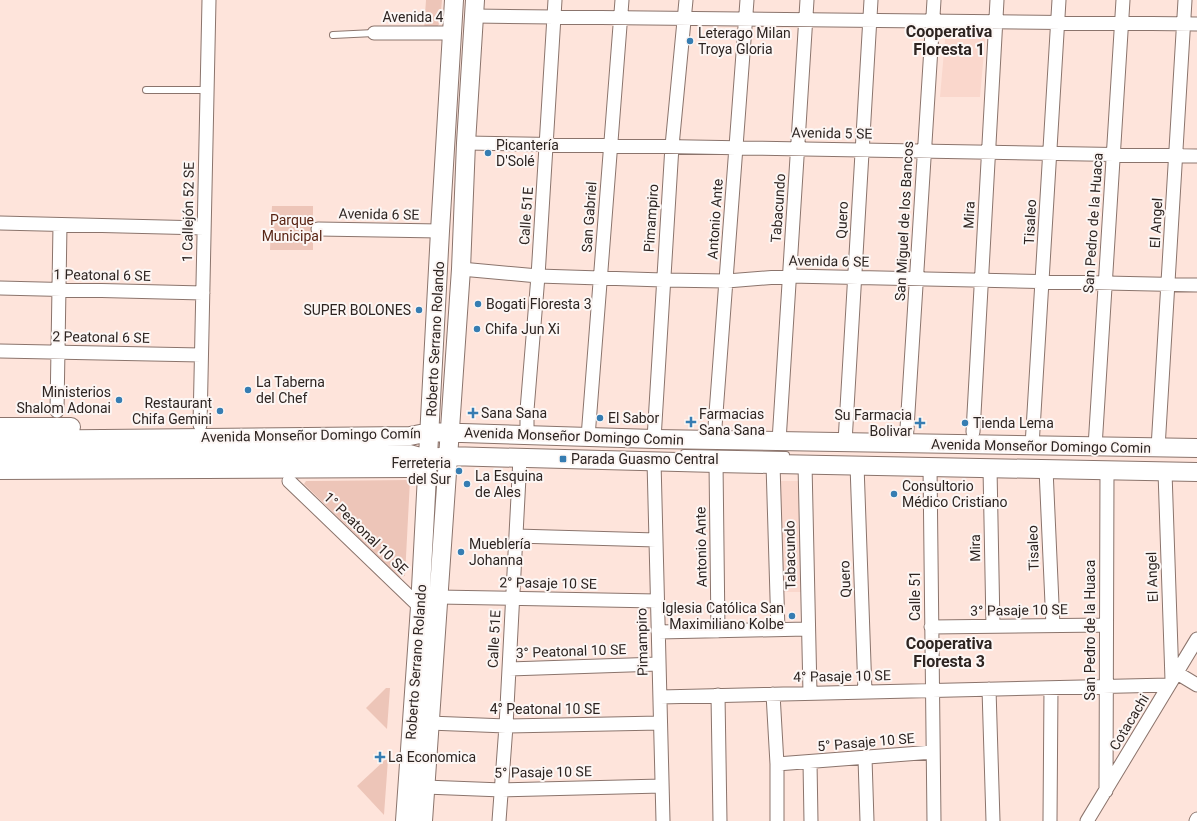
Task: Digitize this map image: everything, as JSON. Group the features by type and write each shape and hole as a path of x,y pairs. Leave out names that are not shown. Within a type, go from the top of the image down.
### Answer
{"main road":[{"name":"Roberto Serrano Rolando","path":"423,821 438,597 443,449 430,432 454,0"},
{"name":"Roberto Serrano Rolando","path":"405,821 420,607 443,449 461,269 466,143 475,8"},
{"name":"Avenida Monseñor Domingo Comín","path":"0,440 200,426 410,424 430,432"},
{"name":"Avenida Monseñor Domingo Comín","path":"0,427 129,432 410,436 430,432"},
{"name":"Avenida Monseñor Domingo Comin","path":"430,432 443,449 520,458 773,464 798,460 857,465 1197,472"},
{"name":"Avenida Monseñor Domingo Comin","path":"443,449 527,435 906,444 1197,448"},
{"name":"Avenida Monseñor Domingo Comín","path":"0,470 409,454 443,449"},
{"name":"Avenida Monseñor Domingo Comín","path":"0,457 175,463"}],"street":[{"name":"1 Callejón 52 SE","path":"200,426 209,0"},
{"name":"Calle 51E","path":"527,435 527,410 538,276 556,0"},
{"name":"San Gabriel","path":"588,436 622,0"},
{"name":"Pimampiro","path":"654,439 672,146 686,0"},
{"name":"Antonio Ante","path":"714,440 747,0"},
{"name":"Tabacundo","path":"779,441 807,0"},
{"name":"Quero","path":"844,442 871,0"},
{"name":"San Miguel de los Bancos","path":"906,444 934,0"},
{"name":"Mira","path":"973,432 997,0"},
{"name":"Tisaleo","path":"1032,446 1059,0"},
{"name":"San Pedro de la Huaca","path":"1095,447 1122,0"},
{"name":"El Angel","path":"1158,448 1185,0"},
{"path":"475,8 554,16 1197,24"},
{"name":"Avenida 4","path":"374,33 452,33"},
{"name":"Avenida 5 SE","path":"466,143 1197,156"},
{"path":"0,223 204,228"},
{"path":"57,411 60,225"},
{"name":"Avenida 6 SE","path":"318,229 440,231"},
{"name":"Avenida 6 SE","path":"461,269 538,276 663,280 726,281 790,276 1197,285"},
{"name":"1 Peatonal 6 SE","path":"0,288 203,293"},
{"name":"2 Peatonal 6 SE","path":"0,350 201,355"},
{"name":"Calle 51E","path":"499,821 506,726 520,458"},
{"name":"Tabacundo","path":"798,460 810,693"},
{"name":"Pimampiro","path":"654,461 663,821"},
{"name":"Antonio Ante","path":"716,463 718,630"},
{"name":"Tabacundo","path":"773,464 778,630"},
{"name":"Quero","path":"857,465 865,692"},
{"name":"Calle 51","path":"930,467 934,821"},
{"name":"Mira","path":"990,468 993,626"},
{"name":"Tisaleo","path":"1046,468 1053,626"},
{"name":"San Pedro de la Huaca","path":"1106,791 1107,470"},
{"name":"El Angel","path":"1165,472 1173,679"},
{"name":"1° Peatonal 10 SE","path":"289,481 420,607"},
{"path":"516,536 656,540"},
{"name":"2° Pasaje 10 SE","path":"438,597 658,601"},
{"name":"3° Pasaje 10 SE","path":"931,627 1106,625"},
{"path":"658,632 807,629"},
{"name":"Cotacachi","path":"1087,821 1197,639"},
{"name":"3° Peatonal 10 SE","path":"509,669 659,664"},
{"path":"1173,679 1197,685"},
{"name":"4° Pasaje 10 SE","path":"660,697 1106,687 1173,679"},
{"path":"1050,821 1051,688"},
{"path":"989,689 993,821"},
{"path":"773,694 777,764 777,821"},
{"path":"718,695 720,821"},
{"name":"4° Peatonal 10 SE","path":"429,723 506,726 660,724"},
{"name":"5° Pasaje 10 SE","path":"777,764 933,752"},
{"path":"865,758 868,821"},
{"path":"810,762 812,821"},
{"name":"5° Pasaje 10 SE","path":"426,787 502,790 662,786"}],"lane":[{"path":"333,34 374,33"},
{"path":"146,90 207,90"},
{"name":"Avenida Monseñor Domingo Comin","path":"443,449 465,440 1197,455"},
{"name":"Roberto Serrano Rolando","path":"409,821 443,449"},
{"name":"Roberto Serrano Rolando","path":"416,821 443,449"},
{"name":"Avenida Monseñor Domingo Comin","path":"679,453 798,460"}],"shaded area":[{"path":"946,29 986,29 980,97 940,97"},
{"path":"780,481 803,481 804,592 781,592"}],"green space":[{"path":"426,0 442,0 440,23 436,28 424,30"},
{"name":"Parque Municipal","path":"272,206 313,206 313,250 270,250"},
{"path":"410,480 405,576 399,577 304,484 306,481"},
{"path":"386,688 390,688 387,729 366,708"},
{"path":"386,759 388,759 384,815 357,786"}],"place":[{"name":"Leterago Milan Troya Gloria","path":"690,41"},
{"name":"Picantería D'Solé","path":"488,153"},
{"name":"Bogati Floresta 3","path":"478,304"},
{"name":"SUPER BOLONES","path":"419,310"},
{"name":"Chifa Jun Xi","path":"477,329"},
{"name":"La Taberna del Chef","path":"248,390"},
{"name":"Ministerios Shalom Adonai","path":"119,400"},
{"name":"Restaurant Chifa Gemini","path":"220,411"},
{"name":"Sana Sana","path":"473,413"},
{"name":"El Sabor","path":"600,418"},
{"name":"Farmacias Sana Sana","path":"691,422"},
{"name":"Su Farmacia Bolivar","path":"920,423"},
{"name":"Tienda Lema","path":"965,423"},
{"name":"Parada Guasmo Central","path":"563,459"},
{"name":"Ferreteria del Sur","path":"459,471"},
{"name":"La Esquina de Ales","path":"467,484"},
{"name":"Consultorio Médico Cristiano","path":"894,494"},
{"name":"Mueblería Johanna","path":"461,552"},
{"name":"Iglesia Católica San Maximiliano Kolbe","path":"792,616"},
{"name":"La Economica","path":"380,757"}],"district":[{"name":"Cooperativa Floresta 1","path":"949,40"},
{"name":"Cooperativa Floresta 3","path":"949,652"}]}
